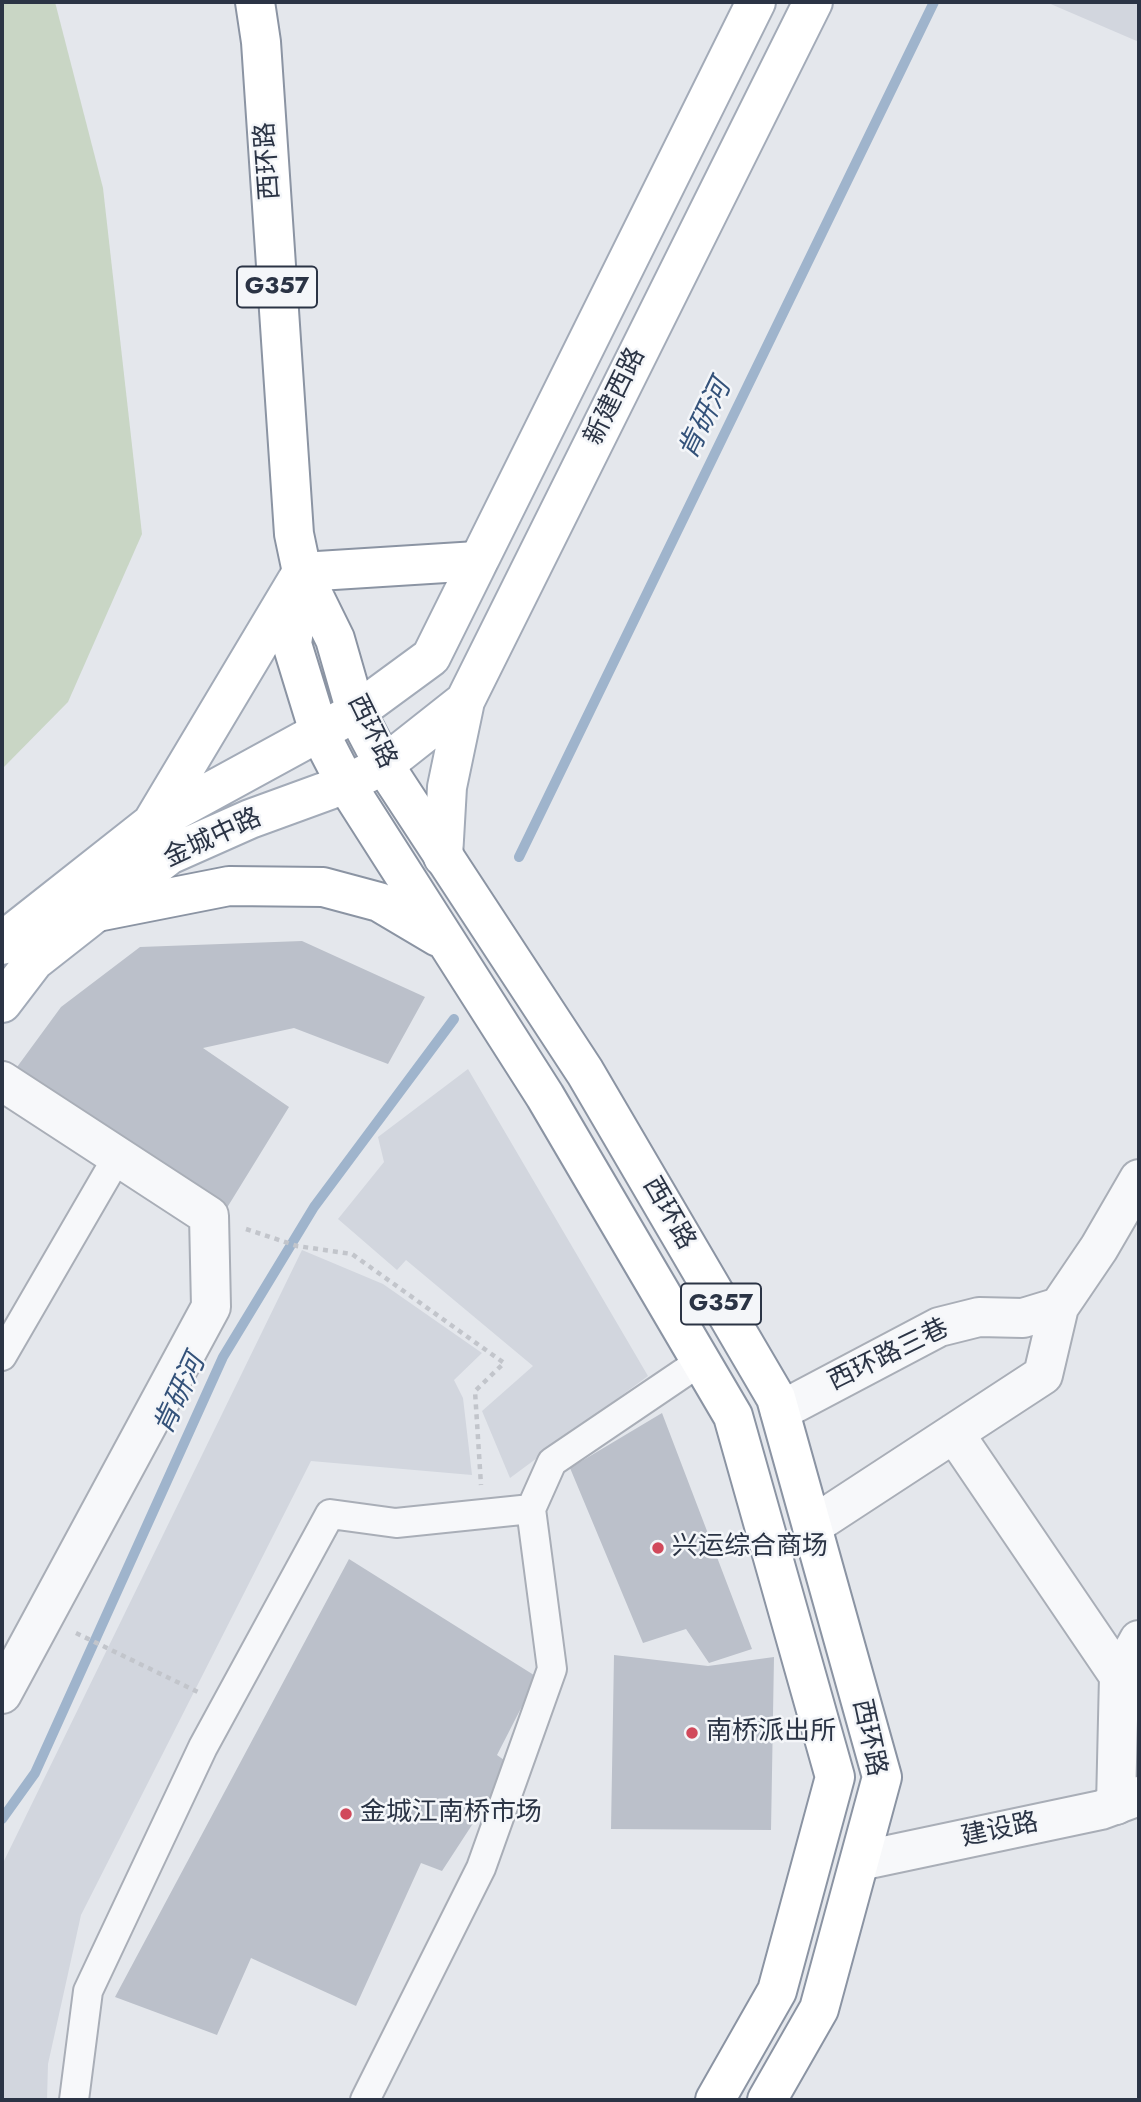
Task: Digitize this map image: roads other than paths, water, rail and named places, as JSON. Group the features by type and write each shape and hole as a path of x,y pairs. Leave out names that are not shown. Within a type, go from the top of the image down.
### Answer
{"main road":[{"name":"西环路","path":"255,2 261,42 294,534 302,572 335,639 356,712 384,765 585,1072 776,1398 883,1777 820,2008 767,2100"},
{"name":"新建西路","path":"356,712 431,657 756,2"},
{"name":"新建西路","path":"384,765 465,701 813,2"},
{"path":"151,824 302,572 477,561"},
{"name":"西环路","path":"302,572 292,644 318,732 346,784 443,940 545,1096 733,1416 835,1777 776,1992 715,2100"},
{"path":"443,857 447,787 465,701"},
{"name":"金城中路","path":"2,945 9,936 151,824 356,712"},
{"name":"金城中路","path":"2,1003 34,961 169,855 250,819 346,784 384,765"},
{"path":"97,912 229,886 323,887 379,902 443,940"}],"street":[{"path":"2,1082 209,1216 211,1307 2,1694"},
{"path":"2,1356 118,1156"},
{"path":"812,1526 1042,1375 1059,1307 1099,1248 1139,1179"},
{"name":"西环路三巷","path":"780,1411 939,1327 979,1317 1023,1318 1059,1307"},
{"path":"365,2100 481,1868 552,1669 531,1509 552,1462 701,1361"},
{"path":"954,1433 1119,1676 1128,1800"},
{"path":"74,2100 89,1991 203,1747 330,1514 396,1523 531,1509"},
{"path":"1119,1676 1139,1640"},
{"name":"建设路","path":"860,1861 1128,1800"}],"waterway":[{"name":"肯研河","path":"519,857 934,2"},
{"name":"肯研河","path":"2,1819 35,1773 223,1357 314,1207 454,1019"}],"place":[{"name":"兴运综合商场","path":"658,1548"},
{"name":"南桥派出所","path":"692,1733"},
{"name":"金城江南桥市场","path":"346,1814"}]}
